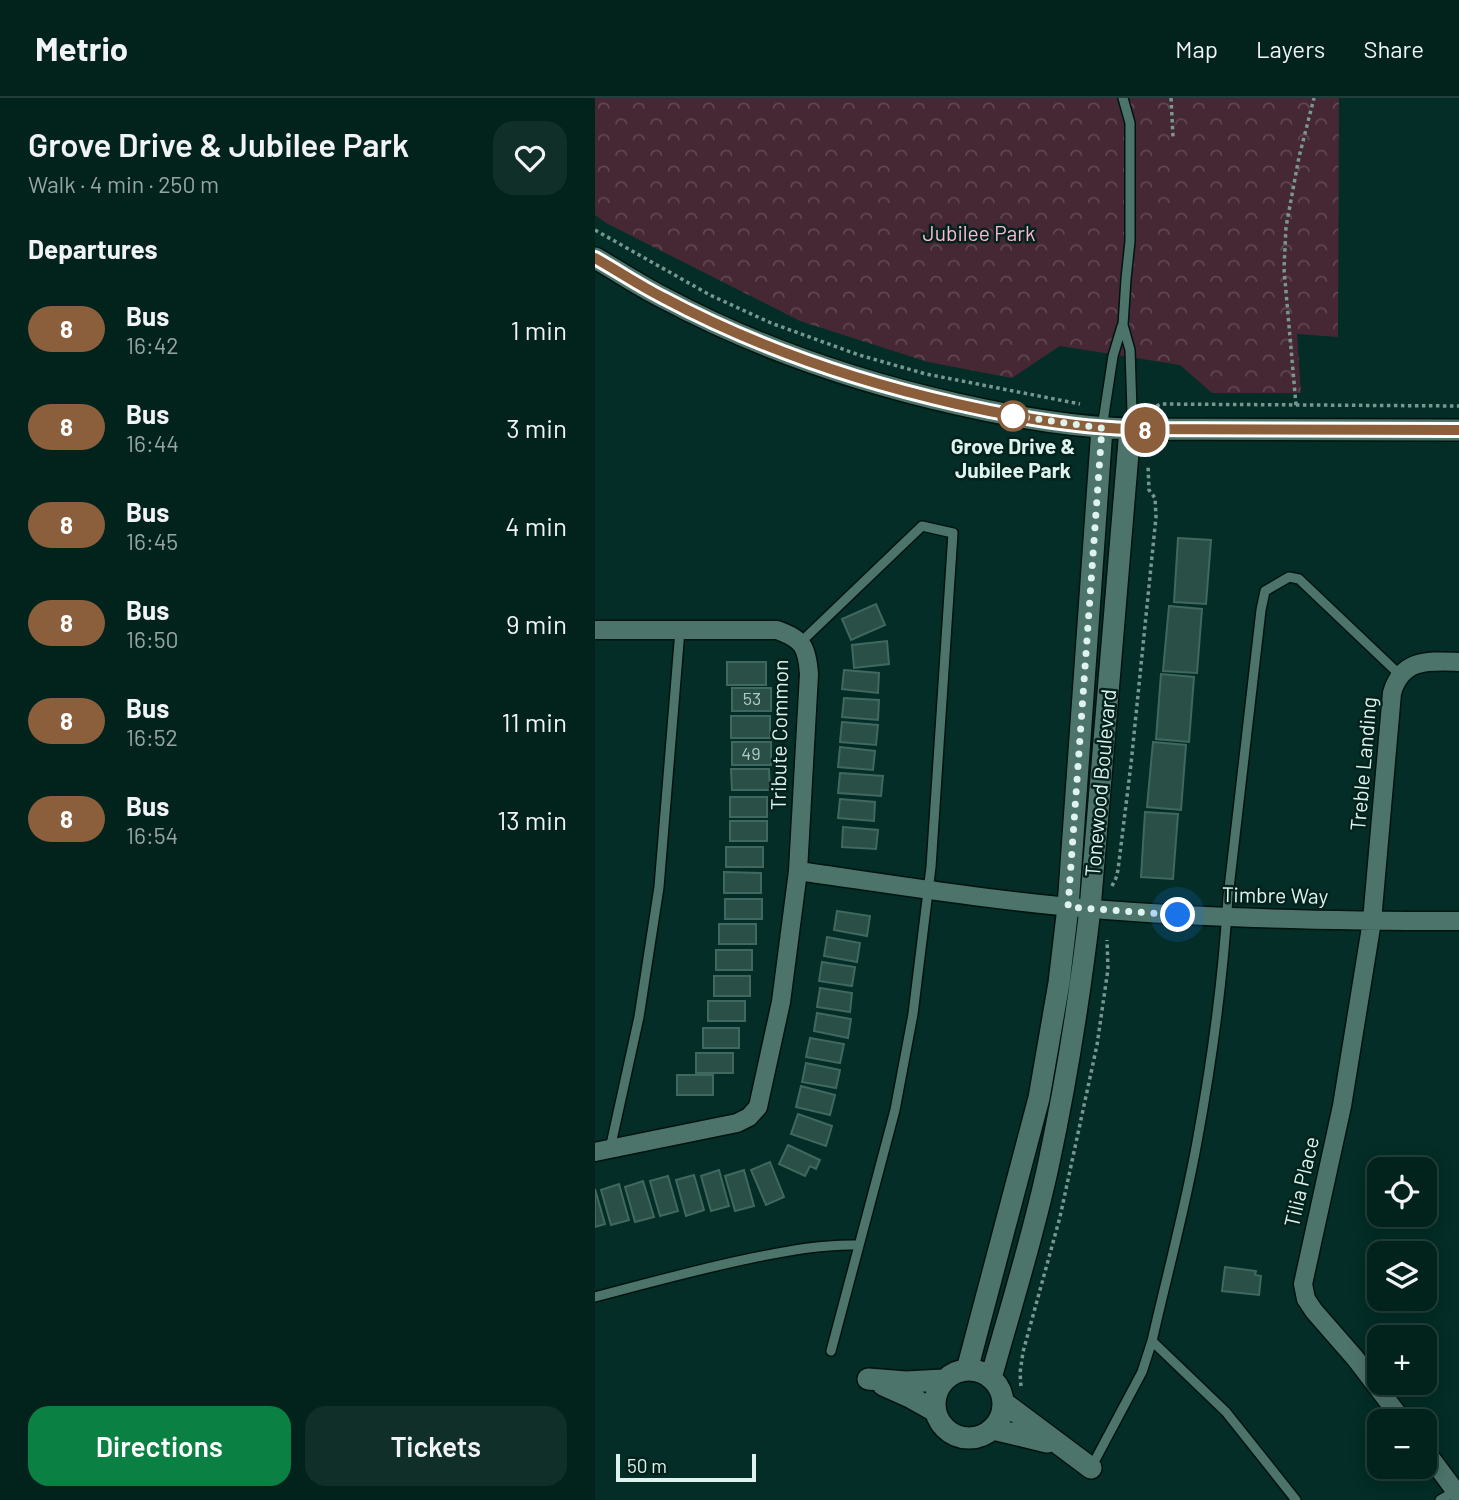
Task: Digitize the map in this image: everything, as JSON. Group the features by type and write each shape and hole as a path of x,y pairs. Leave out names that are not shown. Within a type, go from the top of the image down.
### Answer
{"street":[{"path":"595,258 664,298 738,334 813,364 901,392 1001,414 1459,430"},
{"name":"Tonewood Boulevard","path":"967,1370 1039,1098 1059,983 1068,907 1103,419"},
{"name":"Tonewood Boulevard","path":"991,1378 1049,1163 1071,1050 1090,909 1131,420"},
{"name":"Tribute Common","path":"595,630 777,630 801,642 808,657 809,674 798,871 781,1002 758,1107 749,1118 737,1123 603,1151"},
{"name":"Treble Landing","path":"1372,921 1395,682 1400,674 1419,663 1459,662"},
{"path":"798,871 1068,907"},
{"name":"Timbre Way","path":"1068,907 1227,918 1459,920"},
{"name":"Tilia Place","path":"1372,921 1342,1106 1303,1284 1306,1299 1314,1311 1355,1357 1394,1409"},
{"path":"967,1370 980,1371 991,1378 999,1387 1004,1403 1001,1418 993,1429 973,1439 952,1435 943,1427 935,1411 936,1395 944,1380 954,1373 967,1370"},
{"path":"935,1411 868,1379 906,1382 944,1380"},
{"path":"1004,1403 1091,1468"},
{"path":"993,1429 1063,1446"},
{"path":"1437,1466 1457,1493"}],"lane":[{"path":"1103,419 1113,356 1123,325 1130,241 1130,123 1123,98"},
{"path":"1123,325 1130,350 1131,420"},
{"path":"801,642 922,526 953,533 929,889 913,1014 895,1110 831,1351"},
{"path":"1091,1468 1142,1372 1152,1341 1201,1121 1209,1073 1265,591 1289,577 1299,579 1400,674"},
{"path":"603,1151 639,1017 658,898 680,630"},
{"path":"595,1297 775,1253 834,1244 858,1245"},
{"path":"1152,1341 1226,1412 1296,1500"},
{"path":"1440,1500 1457,1493"}],"path":[{"path":"1171,98 1173,137"},
{"path":"1296,405 1284,269 1286,227 1299,157 1314,98"},
{"path":"595,230 710,295 771,323 859,355 926,374 1040,395 1103,419"},
{"path":"1131,420 1161,404 1459,406"},
{"path":"1109,890 1118,870 1156,517 1155,498 1149,490"}],"green space":[{"name":"Jubilee Park","path":"595,98 1339,98 1338,337 1297,334 1301,393 1212,393 1180,365 1060,346 1012,378 928,362 800,321 595,215"}],"building":[{"path":"1178,538 1211,540 1206,604 1174,602"},
{"path":"876,604 885,625 851,640 842,619"},
{"path":"1169,606 1202,609 1197,673 1163,671"},
{"path":"887,641 889,664 854,668 852,645"},
{"path":"727,662 766,662 766,685 727,685"},
{"path":"844,670 879,673 878,693 842,689"},
{"path":"1161,674 1194,677 1189,742 1156,739"},
{"path":"732,688 771,688 771,711 732,711"},
{"path":"844,698 879,700 878,720 842,717"},
{"path":"731,716 770,716 770,738 731,738"},
{"path":"842,722 878,725 876,745 840,742"},
{"path":"732,742 771,742 771,765 732,765"},
{"path":"1153,742 1186,745 1181,810 1147,807"},
{"path":"840,747 875,751 873,770 838,767"},
{"path":"731,769 769,769 770,790 732,790"},
{"path":"840,773 883,776 881,796 838,793"},
{"path":"730,797 767,797 767,817 730,817"},
{"path":"840,799 875,802 874,821 838,818"},
{"path":"1145,812 1178,814 1173,879 1141,877"},
{"path":"730,821 767,821 767,841 730,841"},
{"path":"843,827 878,830 876,849 842,847"},
{"path":"726,847 763,847 763,867 726,867"},
{"path":"724,872 761,873 761,893 724,893"},
{"path":"725,899 762,899 762,919 725,919"},
{"path":"837,911 870,916 867,936 834,930"},
{"path":"719,924 756,924 756,944 719,944"},
{"path":"827,937 860,943 857,962 824,956"},
{"path":"716,950 752,950 752,970 716,970"},
{"path":"822,962 855,967 852,986 819,981"},
{"path":"714,976 750,976 750,996 714,996"},
{"path":"820,988 852,993 850,1012 817,1007"},
{"path":"708,1001 745,1001 745,1021 708,1021"},
{"path":"817,1013 851,1019 848,1038 814,1031"},
{"path":"703,1028 739,1028 739,1048 703,1048"},
{"path":"810,1038 844,1044 840,1063 806,1057"},
{"path":"696,1053 733,1053 733,1073 696,1073"},
{"path":"806,1063 840,1070 836,1088 802,1082"},
{"path":"677,1075 713,1075 713,1095 677,1095"},
{"path":"801,1086 835,1095 830,1115 796,1107"},
{"path":"798,1114 832,1126 826,1146 791,1134"},
{"path":"788,1145 820,1160 816,1169 810,1166 805,1176 779,1164"},
{"path":"770,1162 784,1197 766,1205 751,1170"},
{"path":"719,1170 729,1206 711,1211 701,1176"},
{"path":"744,1170 754,1206 735,1211 725,1176"},
{"path":"694,1175 704,1210 686,1216 676,1180"},
{"path":"668,1176 678,1211 660,1216 650,1181"},
{"path":"643,1181 654,1217 635,1222 625,1187"},
{"path":"619,1184 629,1220 611,1225 601,1190"},
{"path":"595,1189 605,1224 595,1227"},
{"path":"1225,1267 1256,1271 1255,1275 1261,1276 1259,1295 1222,1291"}],"bus line":[{"name":"8","path":"595,258 664,298 738,334 813,364 901,392 1001,414 1102,428 1130,429 1459,430"}],"place":[{"name":"Grove Drive & Jubilee Park","path":"1013,416"}],"route":[{"path":"1013,416 1001,414 1102,428 1068,907 1178,915"}]}
